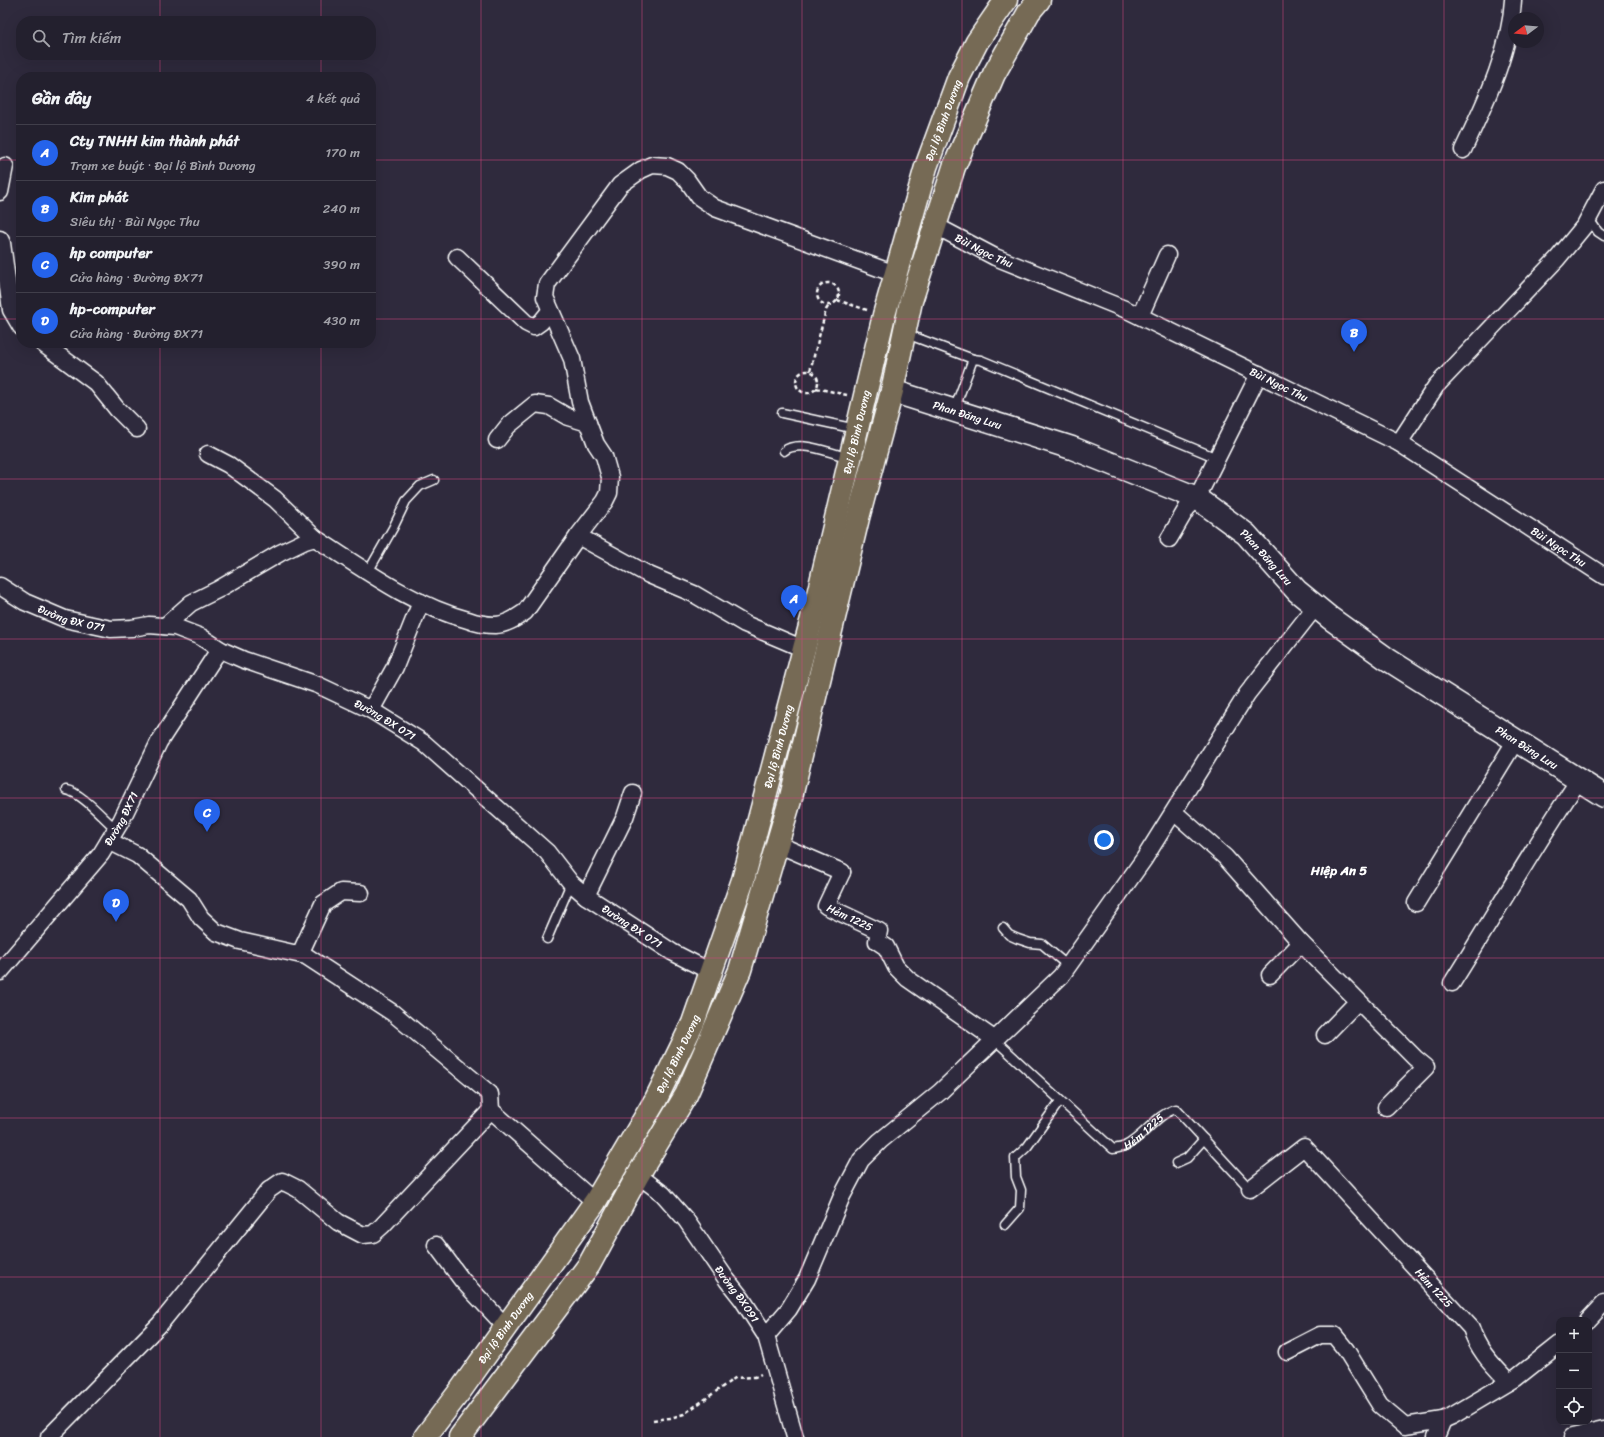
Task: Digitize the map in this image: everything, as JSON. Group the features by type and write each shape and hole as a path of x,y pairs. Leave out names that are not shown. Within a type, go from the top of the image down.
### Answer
{"highway":[{"name":"Đại lộ Bình Dương","path":"425,1437 460,1391 595,1202 656,1099 693,1023 743,880 804,649 884,315 926,167 959,77 977,42 1006,0"},
{"path":"460,1437 589,1265 638,1175 686,1095 737,978 791,797 858,518 892,391 911,301 954,167 994,74 1029,12 1039,0"}],"street":[{"path":"1463,150 1500,64 1512,16 1513,0"},
{"path":"208,454 229,465 275,499 315,538 368,572 421,602 456,617 480,624 496,625 514,620 525,612 578,536 605,501 609,493 610,477 604,456 596,444 580,402 572,359 545,297 546,284 620,185 652,164 667,166 678,171 687,180 699,197 715,208 895,274"},
{"path":"0,192 5,166"},
{"path":"1399,443 1436,386 1557,259 1587,222 1604,189"},
{"name":"Bùi Ngọc Thu","path":"936,226 996,257 1140,316 1399,443 1604,576"},
{"path":"0,239 2,243 11,310 16,318"},
{"path":"1140,316 1167,255"},
{"path":"457,257 526,323 534,327 541,322 550,311"},
{"path":"49,348 96,384 117,409 137,429"},
{"path":"1169,539 1187,508 1197,498 1258,374"},
{"name":"Phan Đăng Lưu","path":"892,391 1072,448 1197,498 1246,534 1297,591 1330,618 1387,658 1604,796"},
{"path":"497,440 508,426 534,404 549,406 568,418 588,423"},
{"path":"578,536 649,575 694,594 745,624 804,649"},
{"path":"165,626 191,603 219,590 280,553 315,538"},
{"name":"Đường ĐX 071","path":"0,587 25,602 65,618 111,629 149,625 175,627 201,637 221,650 244,660 318,685 371,710 424,743 547,852 571,883 586,896 672,952 711,972"},
{"path":"371,710 395,667 421,602"},
{"path":"766,1336 789,1309 807,1279 842,1196 861,1160 880,1141 940,1092 1061,976 1144,859 1247,694 1316,606"},
{"name":"Đường ĐX71","path":"0,972 102,854 159,742 215,656 221,650"},
{"path":"1416,903 1516,740"},
{"path":"1452,983 1498,911 1542,834 1578,780"},
{"path":"586,896 625,817 633,793"},
{"path":"1174,812 1225,857 1301,944 1426,1067 1386,1107"},
{"path":"112,835 189,899 201,918 216,932 240,941 306,956 393,1013 490,1094 491,1110 595,1202"},
{"name":"Hẻm 1225","path":"777,844 846,866 826,906 879,931 877,941 886,947 896,967 908,979 994,1039"},
{"path":"300,954 323,904 341,892 361,892"},
{"path":"1270,975 1301,944"},
{"path":"1325,1036 1358,1001"},
{"path":"50,1437 160,1324 269,1190 282,1180 298,1189 338,1222 363,1235 373,1234 491,1110"},
{"name":"Hẻm 1225","path":"1250,1188 1304,1147 1471,1328 1475,1341 1487,1358 1509,1382"},
{"name":"Đường ĐX091","path":"638,1175 663,1194 686,1220 727,1280 742,1299 766,1336 795,1437"},
{"path":"436,1245 462,1280 506,1327"},
{"path":"1591,1317 1604,1303"},
{"path":"1287,1352 1320,1335 1334,1336 1346,1350 1380,1405 1405,1426 1442,1420 1509,1382 1556,1346"},
{"path":"1436,1437 1442,1420"},
{"path":"1572,1437 1604,1430"}],"lane":[{"path":"1587,222 1604,236"},
{"path":"904,333 973,359 981,360 1217,458"},
{"path":"953,411 973,359"},
{"path":"782,413 856,429"},
{"path":"784,451 794,446 808,447 849,458"},
{"path":"368,572 393,528 406,501 420,486 434,480"},
{"path":"66,790 71,791 81,798 112,835"},
{"path":"547,939 571,883"},
{"path":"1003,928 1009,935 1018,939 1042,944 1068,966"},
{"name":"Hẻm 1225","path":"994,1039 1060,1102 1113,1149 1124,1146 1138,1137 1168,1111 1176,1109 1250,1188"},
{"path":"1005,1225 1020,1208 1021,1190 1016,1177 1015,1158 1027,1147 1060,1102"},
{"path":"1176,1163 1187,1158 1204,1139"}],"path":[{"path":"827,283 836,286 839,296 834,304 829,305 820,302 817,298 816,293 822,284 827,283"},
{"path":"837,300 884,315"},
{"path":"810,371 826,310 829,305"},
{"path":"810,371 818,378 816,388 813,392 803,393 798,390 795,380 800,372 810,371"},
{"path":"816,388 863,399"},
{"path":"653,1420 670,1418 684,1414 735,1378 755,1377 776,1367"}],"place":[{"name":"Kim phát","path":"1354,352"},
{"name":"Cty TNHH kim thành phát","path":"794,618"},
{"name":"hp computer","path":"207,832"},
{"name":"hp-computer","path":"116,922"}],"district":[{"name":"Hiệp An 5","path":"1339,870"}]}
